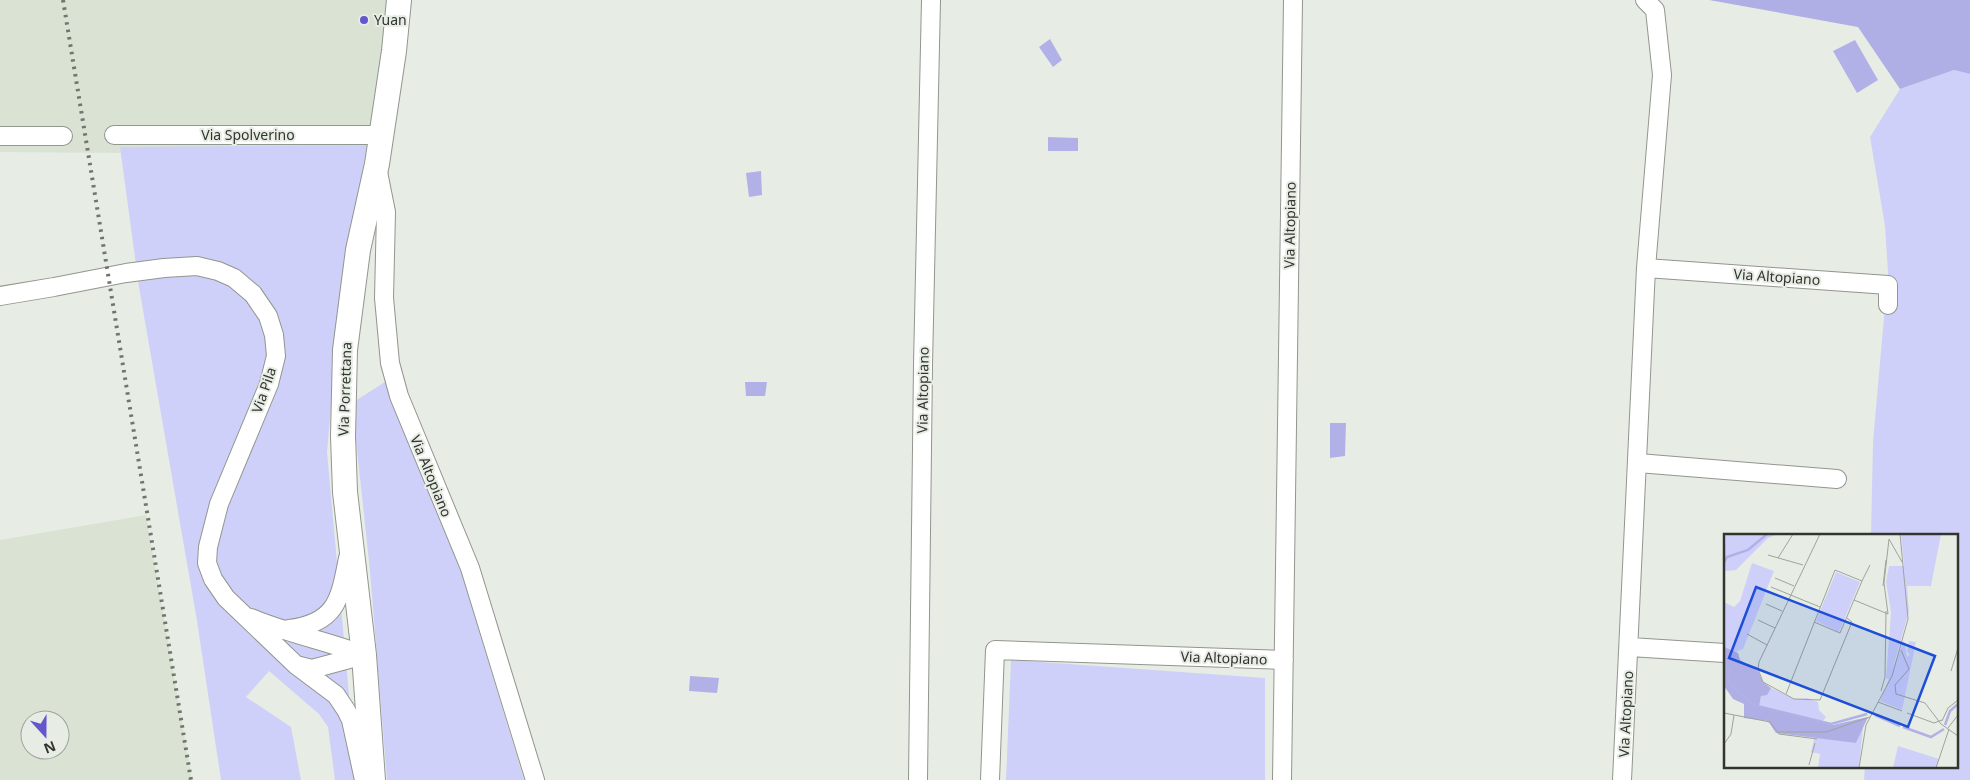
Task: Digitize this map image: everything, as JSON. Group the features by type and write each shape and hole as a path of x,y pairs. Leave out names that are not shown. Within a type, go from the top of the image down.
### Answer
{"main road":[{"name":"Via Porrettana","path":"373,780 364,655 345,483 343,436 345,350 358,250 377,164 394,51 399,0"}],"street":[{"name":"Via Altopiano","path":"918,780 923,355 931,0"},
{"name":"Via Altopiano","path":"1282,780 1294,0"},
{"name":"Via Altopiano","path":"1622,780 1630,647 1646,268 1662,75 1655,10 1645,0"},
{"name":"Via Spolverino","path":"114,135 381,135"},
{"path":"0,136 63,136"},
{"name":"Via Altopiano","path":"377,164 386,212 384,298 390,363 399,396 470,568 535,780"},
{"name":"Via Pila","path":"0,296 54,288 126,273 197,266 218,271 234,278 253,294 268,316 274,335 276,356 269,384 219,504 208,547 207,563 213,579 226,598 296,665 336,695 351,720 364,780"},
{"name":"Via Altopiano","path":"1646,268 1888,285 1888,305"},
{"path":"1638,463 1837,479"},
{"path":"286,630 309,626 328,614 338,601 352,542"},
{"path":"243,615 268,626 331,643 364,655"},
{"path":"1630,647 1724,653"},
{"name":"Via Altopiano","path":"990,780 995,650 1284,660"},
{"path":"296,665 312,669 364,655"}],"shaded area":[{"path":"0,0 412,0 388,155 0,152"},
{"path":"1709,0 1970,0 1970,74 1954,70 1900,89 1858,27"},
{"path":"1050,39 1062,60 1053,67 1039,47"},
{"path":"1855,40 1878,80 1857,93 1833,51"},
{"path":"1954,70 1970,74 1970,780 1864,780 1865,768 1958,768 1958,534 1871,534 1873,442 1888,272 1885,226 1870,137 1900,89"},
{"path":"1048,137 1078,138 1078,151 1048,151"},
{"path":"367,145 338,330 327,452 349,695 346,725 356,780 335,780 328,727 319,714 269,671 246,697 291,727 301,780 221,780 197,621 139,287 120,147"},
{"path":"761,171 762,195 749,197 746,173"},
{"path":"388,380 435,484 524,780 387,780 370,571 352,403"},
{"path":"745,382 767,382 765,396 746,396"},
{"path":"1330,423 1346,423 1345,456 1330,458"},
{"path":"146,515 192,780 0,780 0,540"},
{"path":"1011,660 1265,678 1265,780 1006,780"},
{"path":"690,676 719,678 717,693 689,691"}],"railway":[{"path":"63,0 191,780"}],"place":[{"name":"Yuan","path":"364,20"}]}
